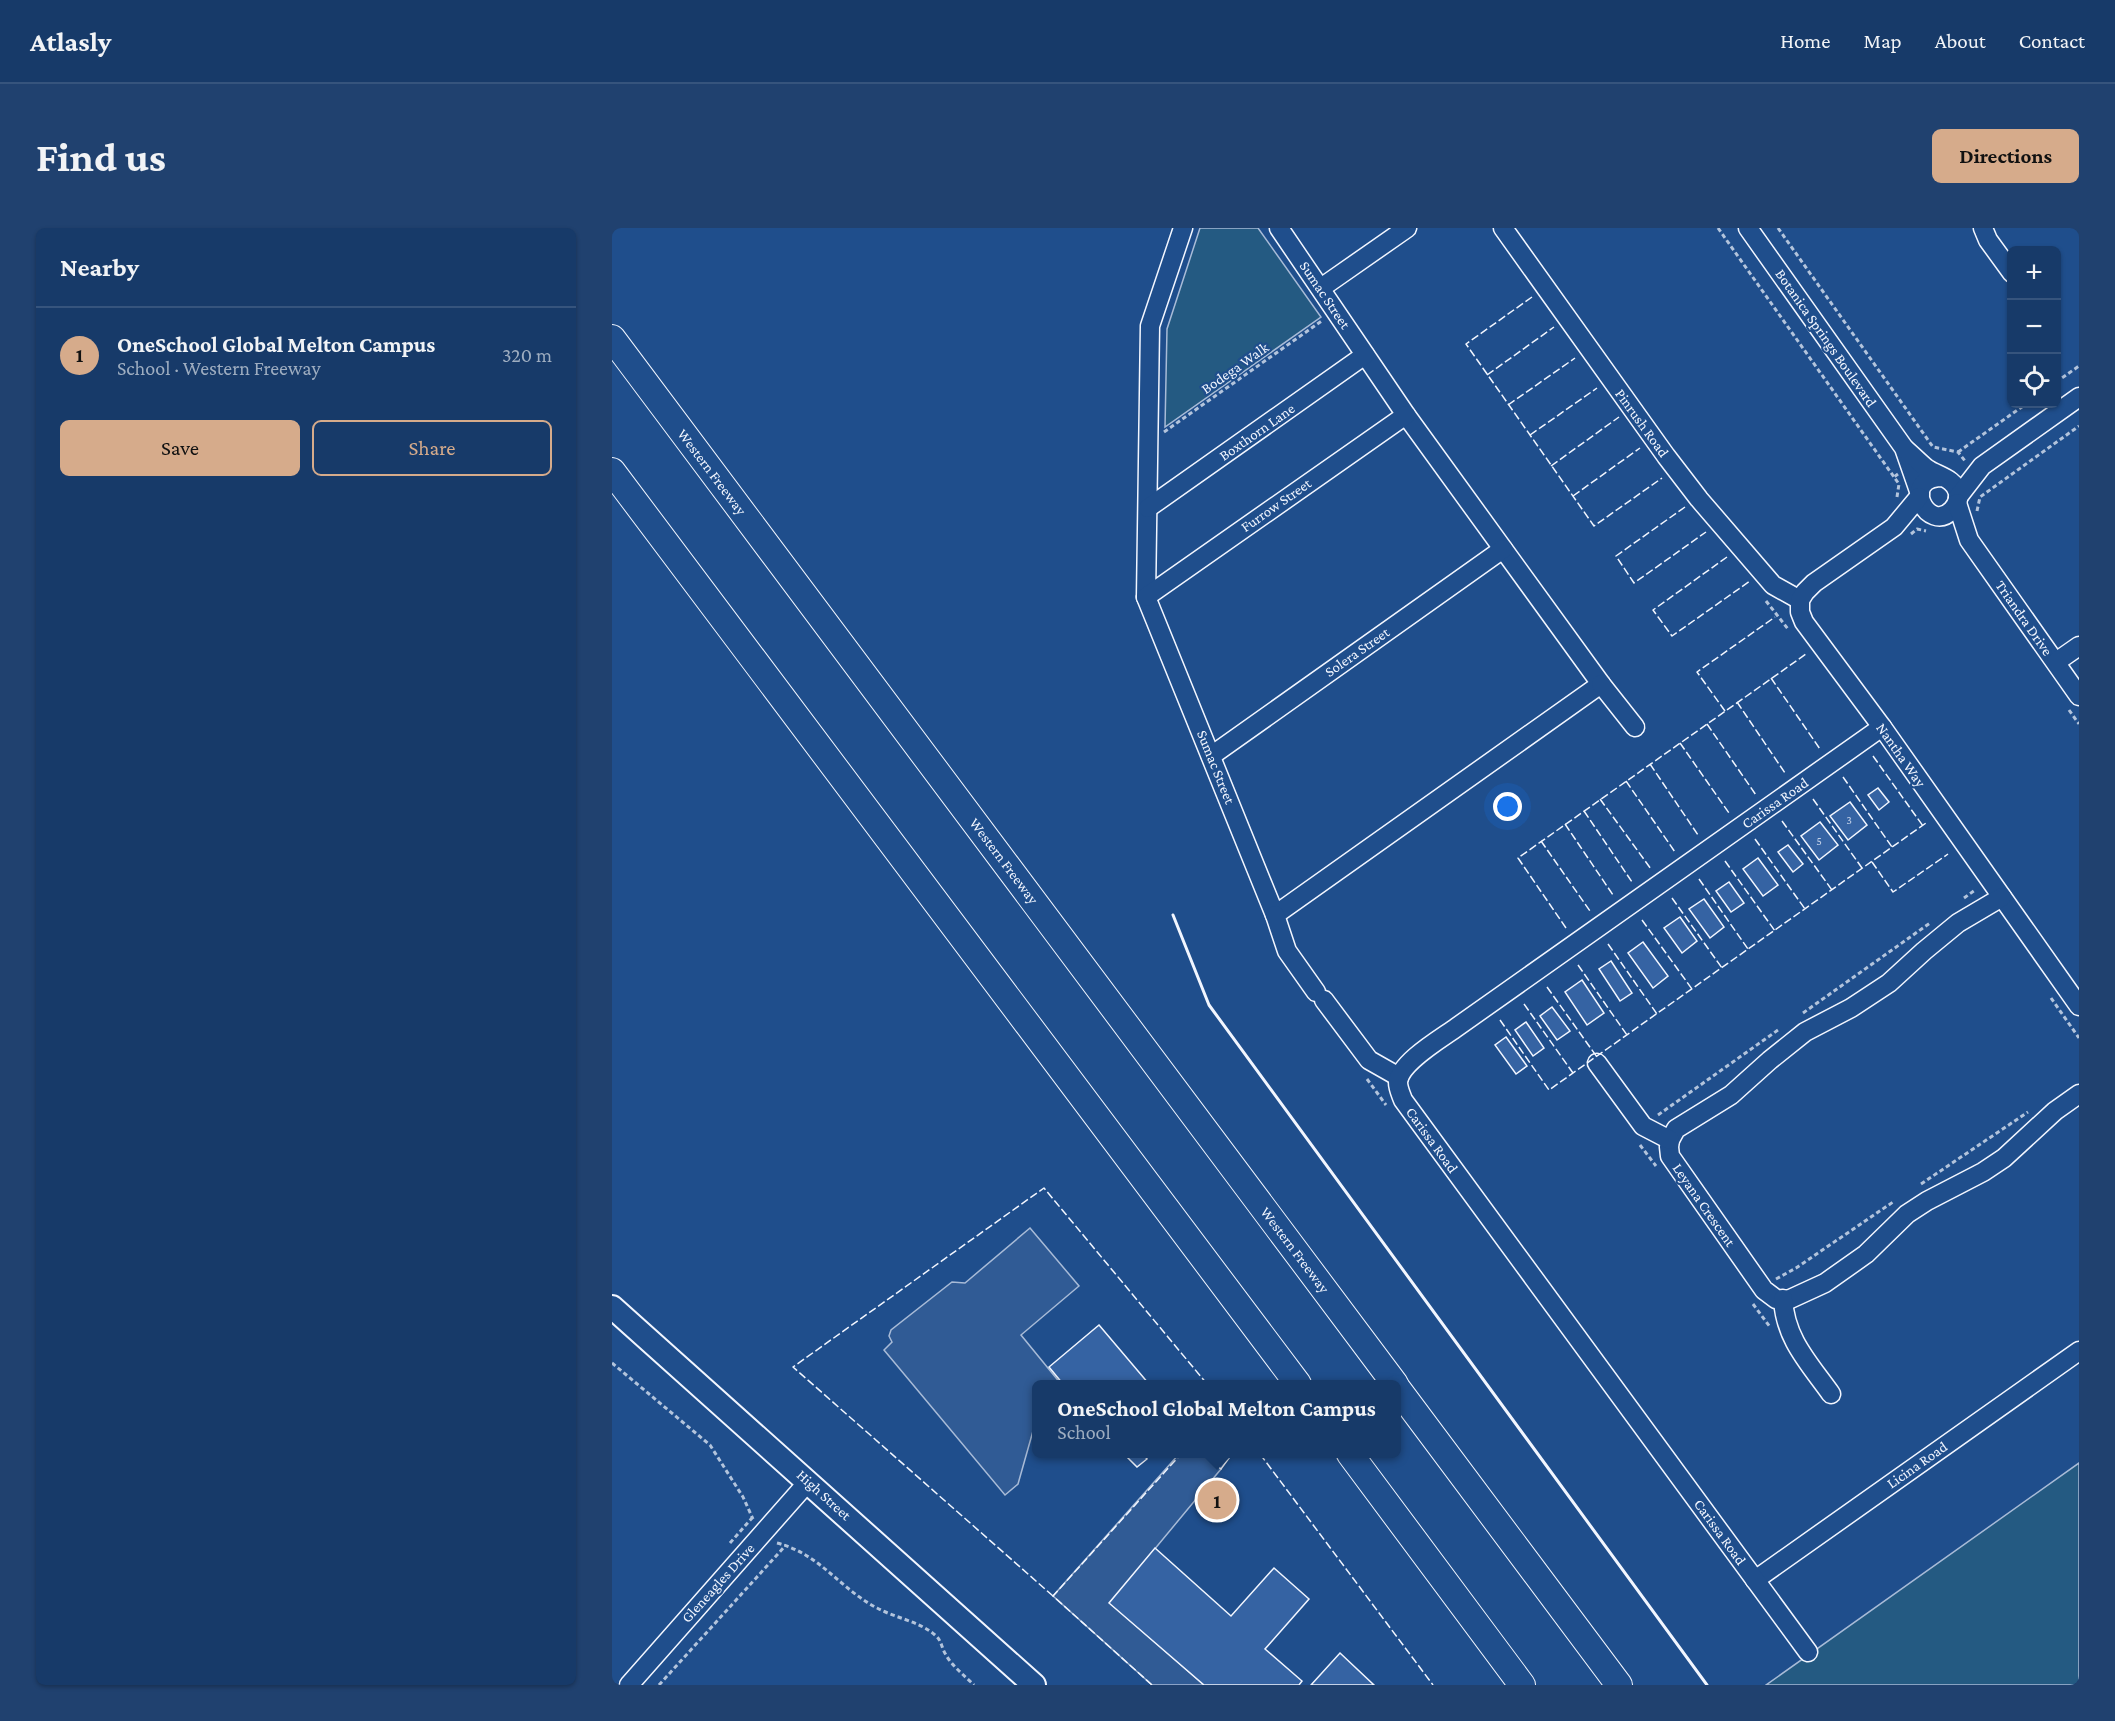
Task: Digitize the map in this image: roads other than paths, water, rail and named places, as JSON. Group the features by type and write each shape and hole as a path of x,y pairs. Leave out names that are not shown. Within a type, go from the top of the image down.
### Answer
{"highway":[{"name":"Western Freeway","path":"612,338 1392,1380"},
{"path":"612,471 1295,1380"},
{"name":"Western Freeway","path":"1401,1393 1619,1685"},
{"path":"1353,1458 1522,1685"}],"main road":[{"name":"High Street","path":"612,1307 1034,1685"}],"street":[{"name":"Sumac Street","path":"1183,228 1150,326 1146,597 1275,915 1287,951 1363,1053 1377,1065 1399,1077"},
{"name":"Sumac Street","path":"1279,228 1406,415 1601,684 1635,727"},
{"path":"1321,288 1407,228"},
{"name":"Pinrush Road","path":"1503,228 1699,499 1773,585 1800,600"},
{"name":"Botanica Springs Boulevard","path":"1748,228 1904,448 1928,469 1944,478"},
{"path":"1983,228 1988,240 2007,266"},
{"name":"Boxthorn Lane","path":"1148,508 1365,355"},
{"path":"1800,600 1814,583 1894,527 1919,496 1923,484 1928,480 1935,477 1944,478 1982,466 2079,397"},
{"name":"Furrow Street","path":"1146,597 1406,415"},
{"name":"Botanica Springs Boulevard","path":"1904,448 1919,496"},
{"path":"1894,527 1949,513 1982,466"},
{"path":"1944,478 1954,484 1958,500"},
{"path":"1919,496 1923,508 1936,515"},
{"name":"Triandra Drive","path":"1958,500 1969,540"},
{"name":"Triandra Drive","path":"1936,515 1969,540 2079,696"},
{"name":"Solera Street","path":"1211,756 1503,549"},
{"name":"Nantha Way","path":"1800,600 1800,612 1804,622 2079,1006"},
{"path":"2056,662 2079,646"},
{"path":"1275,915 1601,684"},
{"name":"Carissa Road","path":"1808,1652 1403,1100 1399,1091 1399,1077 1408,1063 1457,1027 1882,728"},
{"path":"1598,1063 1643,1126 1670,1140 1676,1129 1731,1095 1787,1045 1805,1032 1869,997 1889,983 1958,923 2002,897"},
{"path":"1831,1394 1790,1335 1783,1299 1797,1297 1847,1269 1907,1214 2004,1158 2055,1111 2079,1094"},
{"name":"Leyana Crescent","path":"1670,1140 1670,1156 1677,1168 1755,1279 1771,1296 1783,1299"},
{"name":"Licina Road","path":"1755,1580 2079,1351"},
{"name":"Gleneagles Drive","path":"628,1685 808,1482"}],"place":[{"name":"OneSchool Global Melton Campus","path":"1217,1500"}]}
